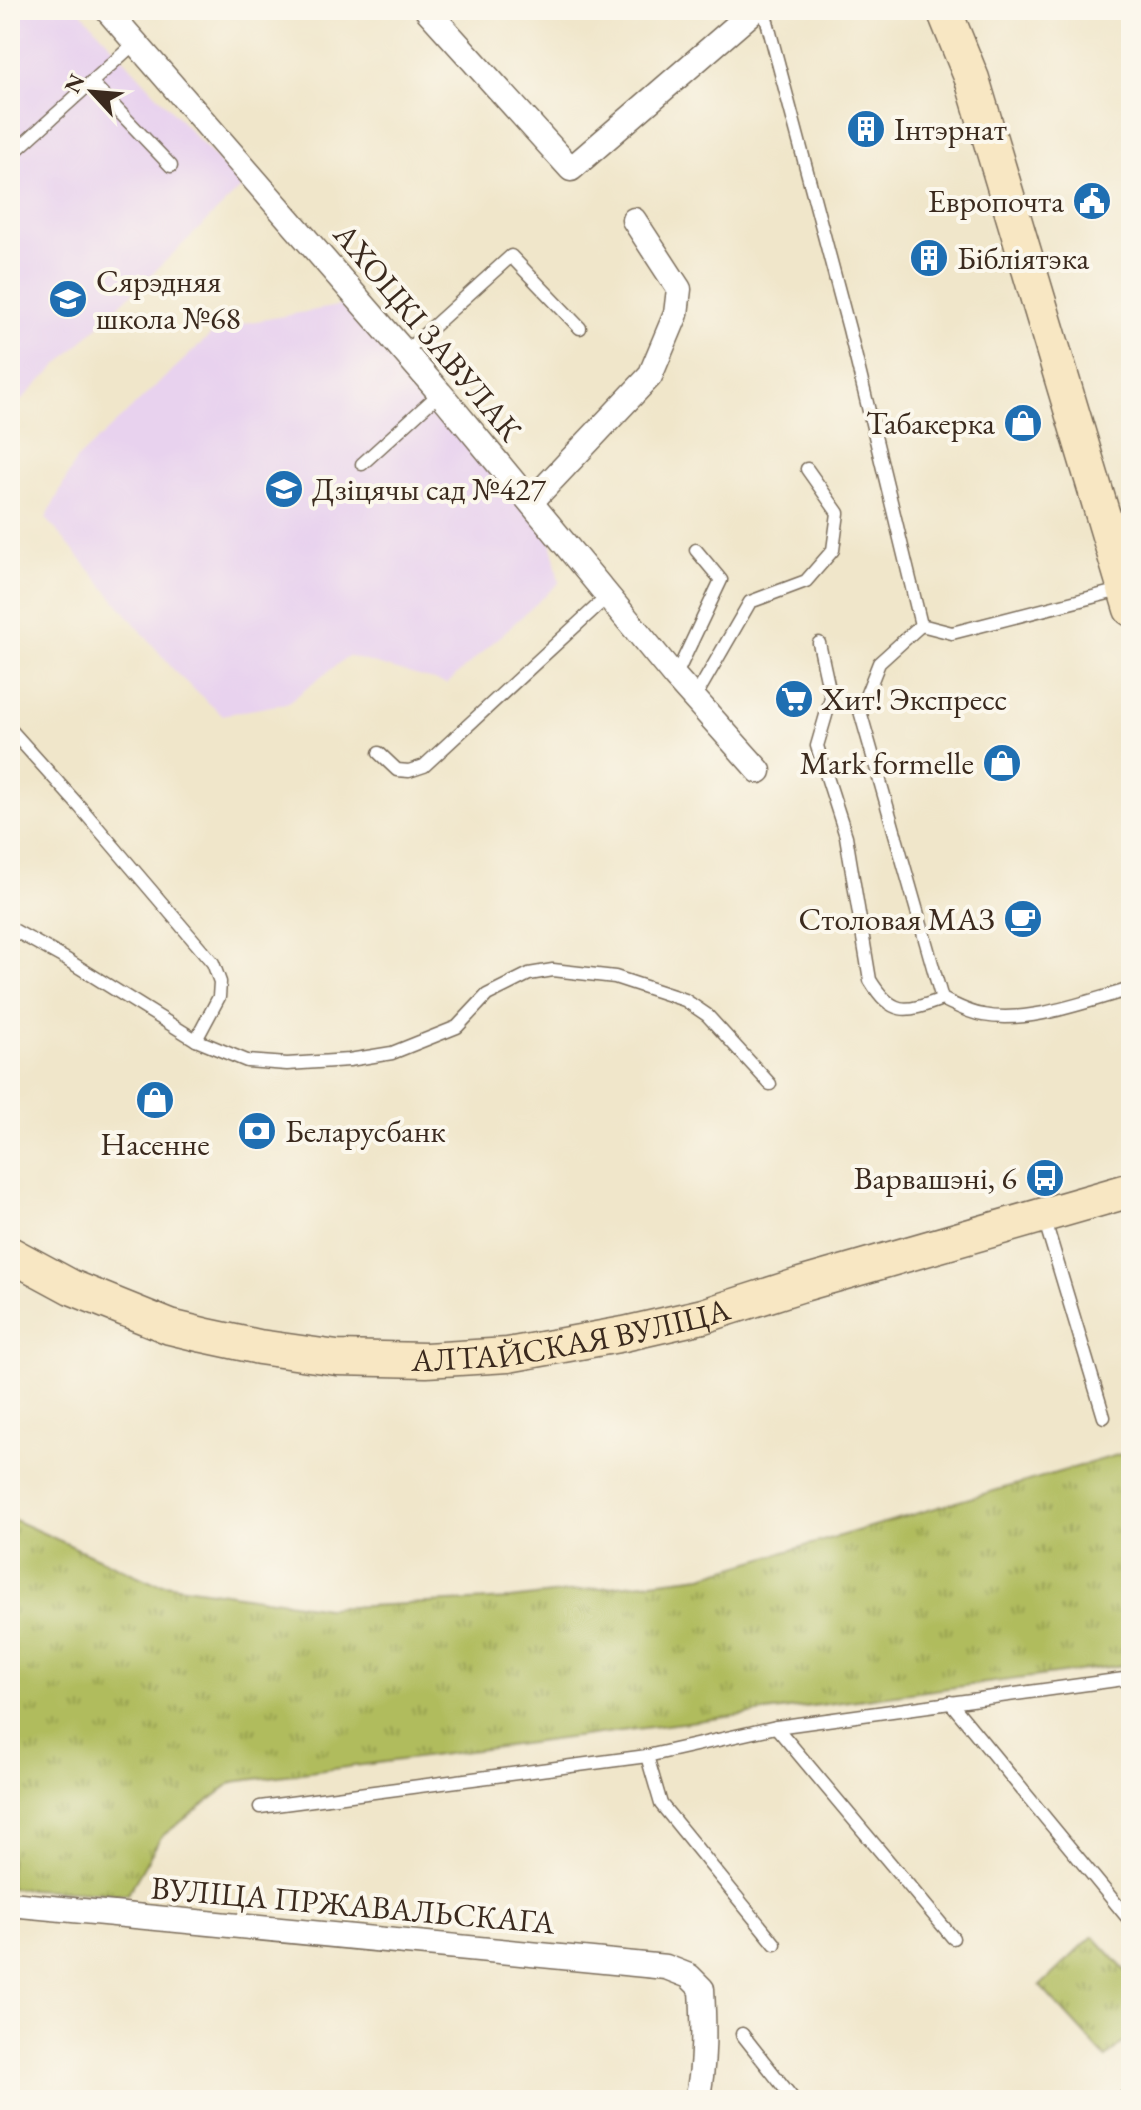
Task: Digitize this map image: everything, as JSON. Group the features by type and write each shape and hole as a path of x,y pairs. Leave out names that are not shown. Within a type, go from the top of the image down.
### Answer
{"main road":[{"path":"944,10 972,79 1128,599"},
{"name":"АЛТАЙСКАЯ ВУЛІЦА","path":"10,1254 71,1287 192,1333 259,1347 337,1358 426,1360 508,1355 683,1321 1131,1190"}],"street":[{"name":"АХОЦКІ ЗАВУЛАК","path":"107,10 405,352 675,677 759,771"},
{"path":"430,11 571,169 755,10"},
{"path":"531,502 650,376 676,314 679,289 634,220"},
{"name":"ВУЛІЦА ПРЖАВАЛЬСКАГА","path":"10,1904 666,1967 689,1976 702,1989 704,2024 697,2100"}],"lane":[{"path":"764,10 849,329 921,625"},
{"path":"10,156 136,42"},
{"path":"91,82 171,166"},
{"path":"405,352 511,256 580,328"},
{"path":"362,464 440,393"},
{"path":"694,699 750,602 806,581 833,550 838,513 807,469"},
{"path":"675,677 721,580 696,550"},
{"path":"379,753 397,770 409,771 424,766 609,595"},
{"path":"921,625 952,633 1128,599"},
{"path":"921,625 879,663 860,711 942,999"},
{"path":"819,643 831,698 817,746 846,836 870,980 881,998 898,1009 921,1007 942,999 983,1015 1017,1017 1131,989"},
{"path":"10,729 213,963 220,982 219,997 196,1040"},
{"path":"10,928 196,1040 247,1061 287,1064 349,1060 392,1053 457,1027 487,995 529,974 553,970 615,977 685,1000 707,1015 770,1084"},
{"path":"1043,1215 1104,1417"},
{"path":"260,1807 647,1756 776,1727 1126,1678 1131,1691"},
{"path":"950,1702 1131,1922"},
{"path":"776,1727 953,1938"},
{"path":"647,1756 661,1804 775,1944"},
{"path":"742,2034 794,2100"},
{"path":"1121,2100 1131,2092"}],"shaded area":[{"name":"Сярэдняя школа №68","path":"10,10 79,10 242,187 10,411"},
{"name":"Дзіцячы сад №427","path":"343,305 550,535 559,583 447,684 348,656 288,703 222,715 178,675 46,518 76,460 218,328"}],"green space":[{"path":"1131,1451 1131,1664 233,1782 161,1837 128,1894 10,1888 10,1518 151,1582 326,1608 510,1599 702,1576"},
{"path":"1093,1936 1131,1977 1131,2035 1106,2058 1040,1986"}],"place":[{"name":"Інтэрнат","path":"866,129"},
{"name":"Европочта","path":"1092,201"},
{"name":"Бібліятэка","path":"929,258"},
{"name":"Сярэдняя школа №68","path":"68,299"},
{"name":"Табакерка","path":"1023,423"},
{"name":"Дзіцячы сад №427","path":"284,489"},
{"name":"Хит! Экспресс","path":"794,699"},
{"name":"Mark formelle","path":"1002,763"},
{"name":"Столовая МАЗ","path":"1023,919"},
{"name":"Насенне","path":"155,1100"},
{"name":"Беларусбанк","path":"257,1131"},
{"name":"Варвашэні, 6","path":"1045,1178"}]}
